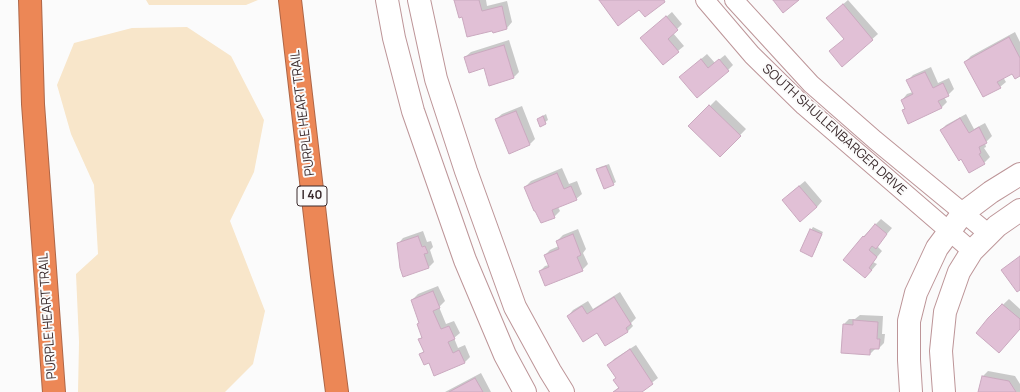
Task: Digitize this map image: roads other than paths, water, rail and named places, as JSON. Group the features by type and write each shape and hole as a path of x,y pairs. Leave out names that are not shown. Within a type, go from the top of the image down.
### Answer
{"highway":[{"name":"PURPLE HEART TRAIL","path":"30,0 34,104 54,392"},
{"name":"PURPLE HEART TRAIL","path":"290,0 320,261 337,392"}],"street":[{"path":"387,0 394,38 413,111 464,260 505,355 525,392"},
{"path":"419,0 436,79 466,172 512,299 550,371 563,392"},
{"name":"SOUTH SHULLENBARGER DRIVE","path":"706,0 752,55 804,106 972,251"},
{"name":"SOUTH SHULLENBARGER DRIVE","path":"734,0 811,84 875,140 989,234"},
{"path":"911,392 909,321 916,293 937,248 962,212 1020,174"},
{"path":"944,392 941,351 945,312 959,272 972,251 997,226 1020,210"}]}
